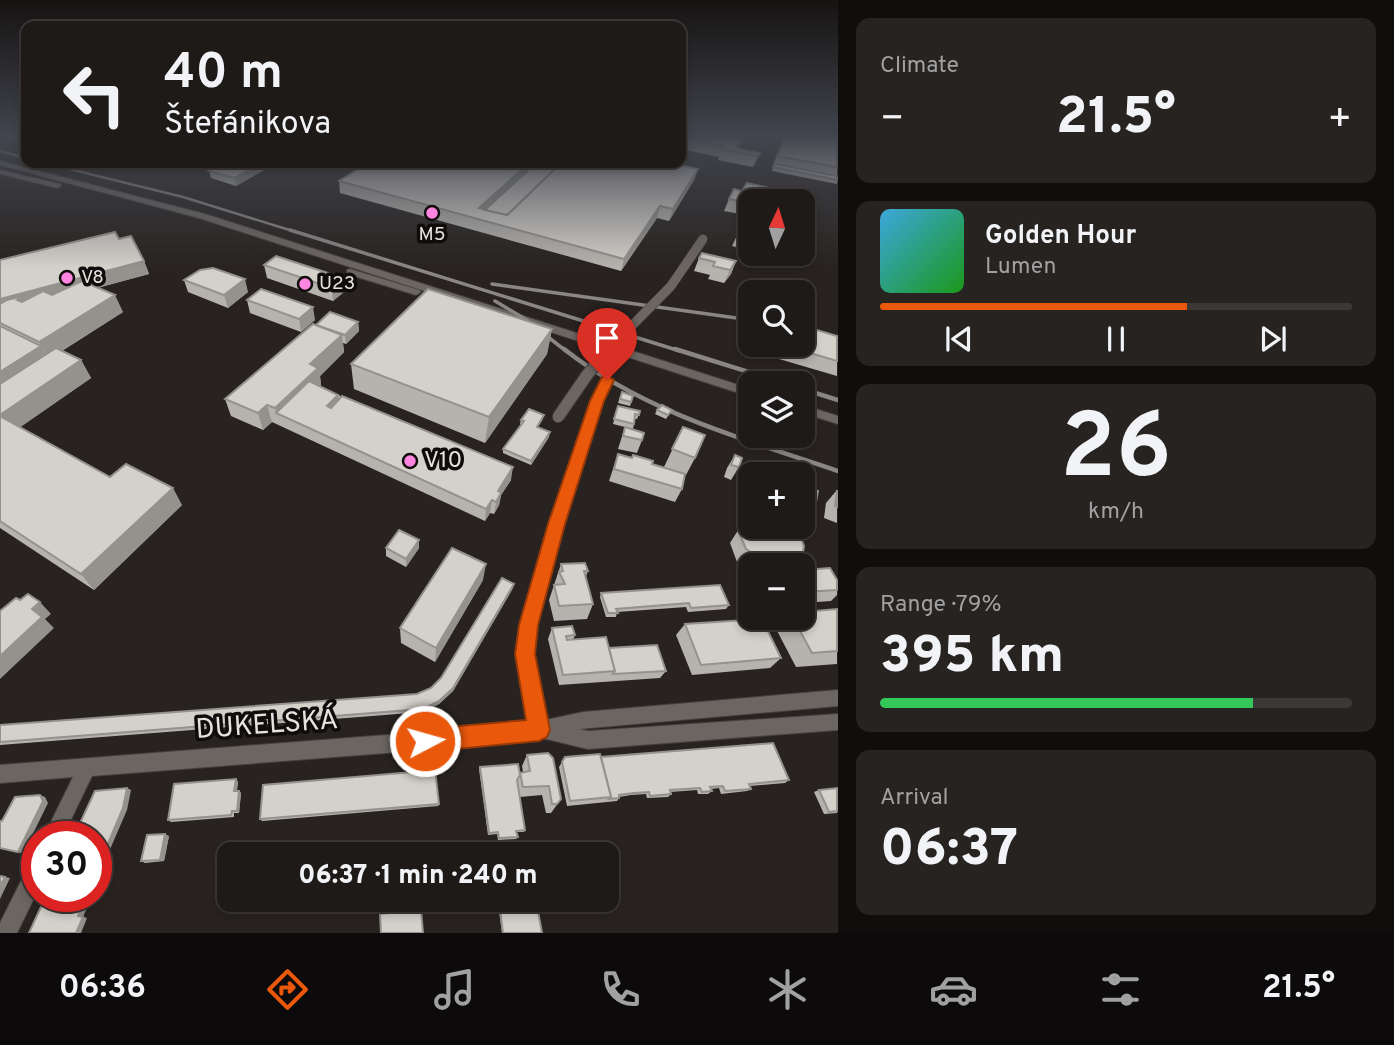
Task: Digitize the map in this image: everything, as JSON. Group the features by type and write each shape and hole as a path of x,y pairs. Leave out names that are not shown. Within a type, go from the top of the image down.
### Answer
{"street":[{"path":"19,181 151,209 397,287 496,311"},
{"path":"86,181 738,389"},
{"path":"558,417 583,379 682,276 703,239"},
{"path":"539,730 525,654 529,625 561,512 597,401 607,380"},
{"path":"815,413 838,420"},
{"name":"DUKELSKÁ","path":"0,774 539,730 583,720 838,698"},
{"name":"DUKELSKÁ","path":"539,730 588,740 838,722"},
{"path":"60,821 87,766"},
{"path":"6,933 21,903"}],"building":[{"path":"339,181 510,181 479,208 507,215 543,181 691,181 673,209 660,206 624,259"},
{"path":"517,181 543,181 507,215 485,210"},
{"path":"747,183 774,189 743,189"},
{"path":"734,189 738,190 738,201 729,199"},
{"path":"115,232 119,239 131,236 144,261 0,299 0,260"},
{"path":"702,253 736,261 730,270 713,266 715,262 699,258"},
{"path":"276,256 343,278 332,288 264,265"},
{"path":"213,268 245,279 224,295 184,280 200,270"},
{"path":"82,281 115,295 39,342 0,323 0,304 7,300 23,296 17,300 22,302 43,291 52,295"},
{"path":"261,289 313,307 299,319 247,300"},
{"path":"428,289 552,329 489,417 351,364"},
{"path":"330,312 358,322 345,335 316,325"},
{"path":"313,324 342,335 310,364 318,368 275,408 267,405 258,413 225,399"},
{"path":"0,326 41,346 0,372"},
{"path":"815,330 837,336 837,361 815,354"},
{"path":"56,348 81,360 0,415 0,384"},
{"path":"309,381 338,395 327,406 331,408 342,396 513,467 498,491 501,493 496,502 492,500 486,509 276,413"},
{"path":"622,392 633,396 631,402 620,399"},
{"path":"662,405 672,410 668,415 657,410"},
{"path":"618,406 640,411 639,415 635,414 634,424 614,419"},
{"path":"529,409 544,415 537,427 550,432 531,461 503,449 524,421 521,420"},
{"path":"0,416 110,477 126,464 173,488 81,574 0,521"},
{"path":"625,427 644,433 642,440 623,436"},
{"path":"683,427 705,435 695,458 672,449"},
{"path":"618,454 632,458 633,455 685,474 682,489 614,469"},
{"path":"735,455 742,458 738,467 731,465"},
{"path":"399,530 419,540 406,559 386,548"},
{"path":"742,539 801,539 804,546 803,553 752,553 746,549"},
{"path":"452,548 486,564 436,648 400,628"},
{"path":"585,563 588,571 584,571 593,604 559,606 554,585 565,584 559,572 563,571 561,564"},
{"path":"830,568 837,580 837,590 815,591 815,569"},
{"path":"502,578 514,584 453,688 439,701 423,709 0,742 0,725 417,694 431,688 441,678"},
{"path":"720,585 729,605 691,608 689,603 616,609 618,613 608,613 601,593"},
{"path":"28,594 40,602 32,609 42,617 0,656 0,611 16,598 20,600"},
{"path":"837,609 837,651 812,653 800,630 815,630 815,611"},
{"path":"738,621 738,630 767,630 781,658 701,665 685,624"},
{"path":"572,626 575,635 566,636 567,640 606,637 615,671 563,675 552,628"},
{"path":"657,645 666,671 613,674 615,671 609,648"},
{"path":"773,743 789,780 749,784 751,789 725,791 723,786 710,787 712,791 702,792 700,788 670,790 671,794 650,796 649,792 634,793 609,799 611,797 601,757"},
{"path":"548,753 553,758 561,799 557,804 552,804 549,786 523,787 520,773 530,771 527,755"},
{"path":"600,754 611,797 570,801 562,762 565,757"},
{"path":"518,764 520,775 517,780 525,830 516,831 518,837 499,838 498,832 489,833 480,767"},
{"path":"435,770 439,804 260,819 263,785"},
{"path":"236,779 234,791 239,791 237,811 232,811 231,815 168,820 174,784"},
{"path":"127,788 123,808 112,834 112,821 81,821 95,791"},
{"path":"837,788 837,811 829,812 819,790"},
{"path":"40,795 43,801 33,821 21,821 21,846 18,852 0,848 0,821 15,797"},
{"path":"165,834 160,860 141,861 147,835"},
{"path":"39,912 80,912 78,916 83,917 76,933 29,933"},
{"path":"421,912 423,933 381,933 380,914"},
{"path":"500,912 538,912 542,933 503,933"}],"railway":[{"path":"116,181 183,197 296,232"},
{"path":"290,230 680,351"},
{"path":"492,284 738,318"},
{"path":"495,301 525,319 566,351"},
{"path":"564,349 595,371 661,407 695,422 838,471"},
{"path":"675,349 746,371"},
{"path":"815,393 838,400"}],"place":[{"name":"M5","path":"432,213"},
{"name":"V8","path":"67,278"},
{"name":"U23","path":"305,284"},
{"name":"V10","path":"410,461"}],"route":[{"path":"425,741 539,730 525,654 529,625 557,524 597,401 607,380"}]}
